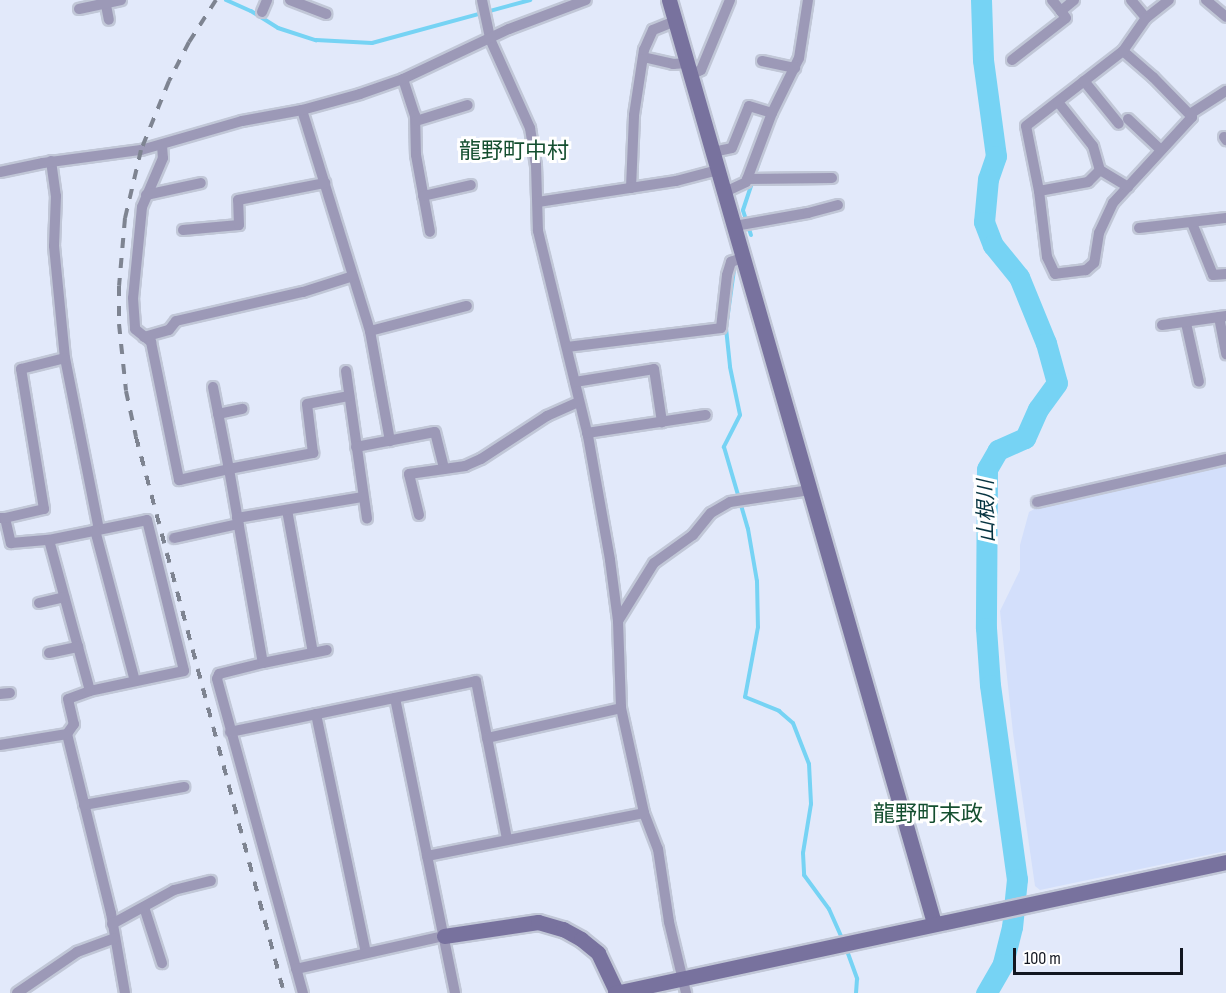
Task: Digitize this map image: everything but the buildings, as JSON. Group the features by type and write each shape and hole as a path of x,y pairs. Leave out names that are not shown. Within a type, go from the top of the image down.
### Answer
{"street":[{"path":"79,9 105,1 121,0"},
{"path":"262,12 267,0"},
{"path":"290,0 326,14"},
{"path":"482,0 490,39 530,129 536,165 538,231 587,433 618,621 621,708 644,813 658,849 669,922 686,993"},
{"path":"0,172 51,161 162,145 242,121 302,110 403,79 490,39 586,0"},
{"path":"643,57 701,70 730,0"},
{"path":"747,179 772,113 799,58 808,0"},
{"path":"1012,60 1066,18 1052,0"},
{"path":"1062,11 1074,0"},
{"path":"1131,0 1146,18"},
{"path":"1122,51 1153,77 1192,117 1113,203 1104,218 1094,263 1086,270 1055,273 1047,257 1039,191 1026,126 1122,51 1146,18 1169,0"},
{"path":"1206,0 1226,17"},
{"path":"105,1 109,20"},
{"path":"670,1 934,923"},
{"path":"631,188 634,115 643,57 653,30 675,21"},
{"path":"762,61 795,68"},
{"path":"403,79 416,121 416,155 430,232"},
{"path":"1084,81 1124,122 1161,150"},
{"path":"1190,114 1226,92"},
{"path":"1058,102 1093,146 1100,170 1128,187"},
{"path":"416,121 468,105"},
{"path":"713,152 732,148 749,106 772,113"},
{"path":"302,110 370,331 390,441"},
{"path":"162,145 163,158 142,207 133,298 135,329 151,342 179,480 313,453 307,404 349,396"},
{"path":"51,161 56,196 54,246 65,358 97,530 135,681"},
{"path":"538,202 676,181 718,170"},
{"path":"1039,191 1088,182 1100,170"},
{"path":"724,192 747,179 832,178"},
{"path":"146,195 201,183"},
{"path":"183,230 239,225 238,201 325,183"},
{"path":"423,196 471,185"},
{"path":"735,226 808,213 838,205"},
{"path":"1139,228 1226,218"},
{"path":"1192,223 1213,275 1226,274"},
{"path":"567,347 721,328 727,275 731,262 744,257"},
{"path":"144,337 169,330 176,321 303,292 353,276"},
{"path":"370,331 467,306"},
{"path":"1162,325 1222,316 1226,354"},
{"path":"1186,323 1199,382"},
{"path":"0,746 66,734 74,724 68,699 90,691 184,671 147,520 49,540 10,543 3,518 44,509 21,369 65,358"},
{"path":"575,382 654,369 662,422"},
{"path":"346,371 367,519"},
{"path":"213,387 262,663"},
{"path":"419,515 409,474 465,466 481,459 547,416 579,402"},
{"path":"218,414 242,409"},
{"path":"587,433 706,415"},
{"path":"356,447 435,432 444,470"},
{"path":"1037,502 1226,459"},
{"path":"618,621 654,563 693,535 711,513 730,502 810,490"},
{"path":"174,538 287,510 363,497"},
{"path":"287,510 314,653"},
{"path":"49,540 90,691"},
{"path":"39,603 64,597"},
{"path":"49,653 78,647"},
{"path":"303,993 217,679 219,674 327,650"},
{"path":"230,732 476,681 507,839"},
{"path":"395,698 455,993"},
{"path":"487,738 621,708"},
{"path":"316,714 366,953"},
{"path":"66,734 112,924 125,993"},
{"path":"84,805 184,787"},
{"path":"427,856 644,813"},
{"path":"296,969 444,936 538,922 563,928 598,953 616,993 1226,862"},
{"path":"112,924 174,890 211,880"},
{"path":"144,907 162,963"},
{"path":"17,993 77,952 115,938"}],"shaded area":[{"path":"1226,466 1226,851 1040,890 1035,886 1013,733 1000,611 1020,570 1020,545 1029,512 1038,507"}],"waterway":[{"path":"226,0 251,11 278,28 316,40 372,43 530,0"},
{"name":"山根川","path":"981,0 983,60 996,156 988,179 984,222 993,245 1019,277 1046,343 1057,383 1038,409 1025,438 998,450 987,469 986,628 990,685 1017,879 1012,927 1003,964 986,993"},
{"path":"751,235 743,210 761,156"},
{"path":"734,270 726,328 730,367 740,415 724,447 748,529 757,581 758,627 745,697 779,711 793,723 809,764 811,804 803,853 804,875 829,909 843,941"},
{"path":"846,948 857,979 856,993"}],"railway":[{"path":"216,0 189,42 169,81 141,150 125,218 119,286 119,324 126,391 136,437 284,993"}],"district":[{"name":"龍野町中村","path":"514,152"},
{"name":"龍野町末政","path":"928,815"}]}
